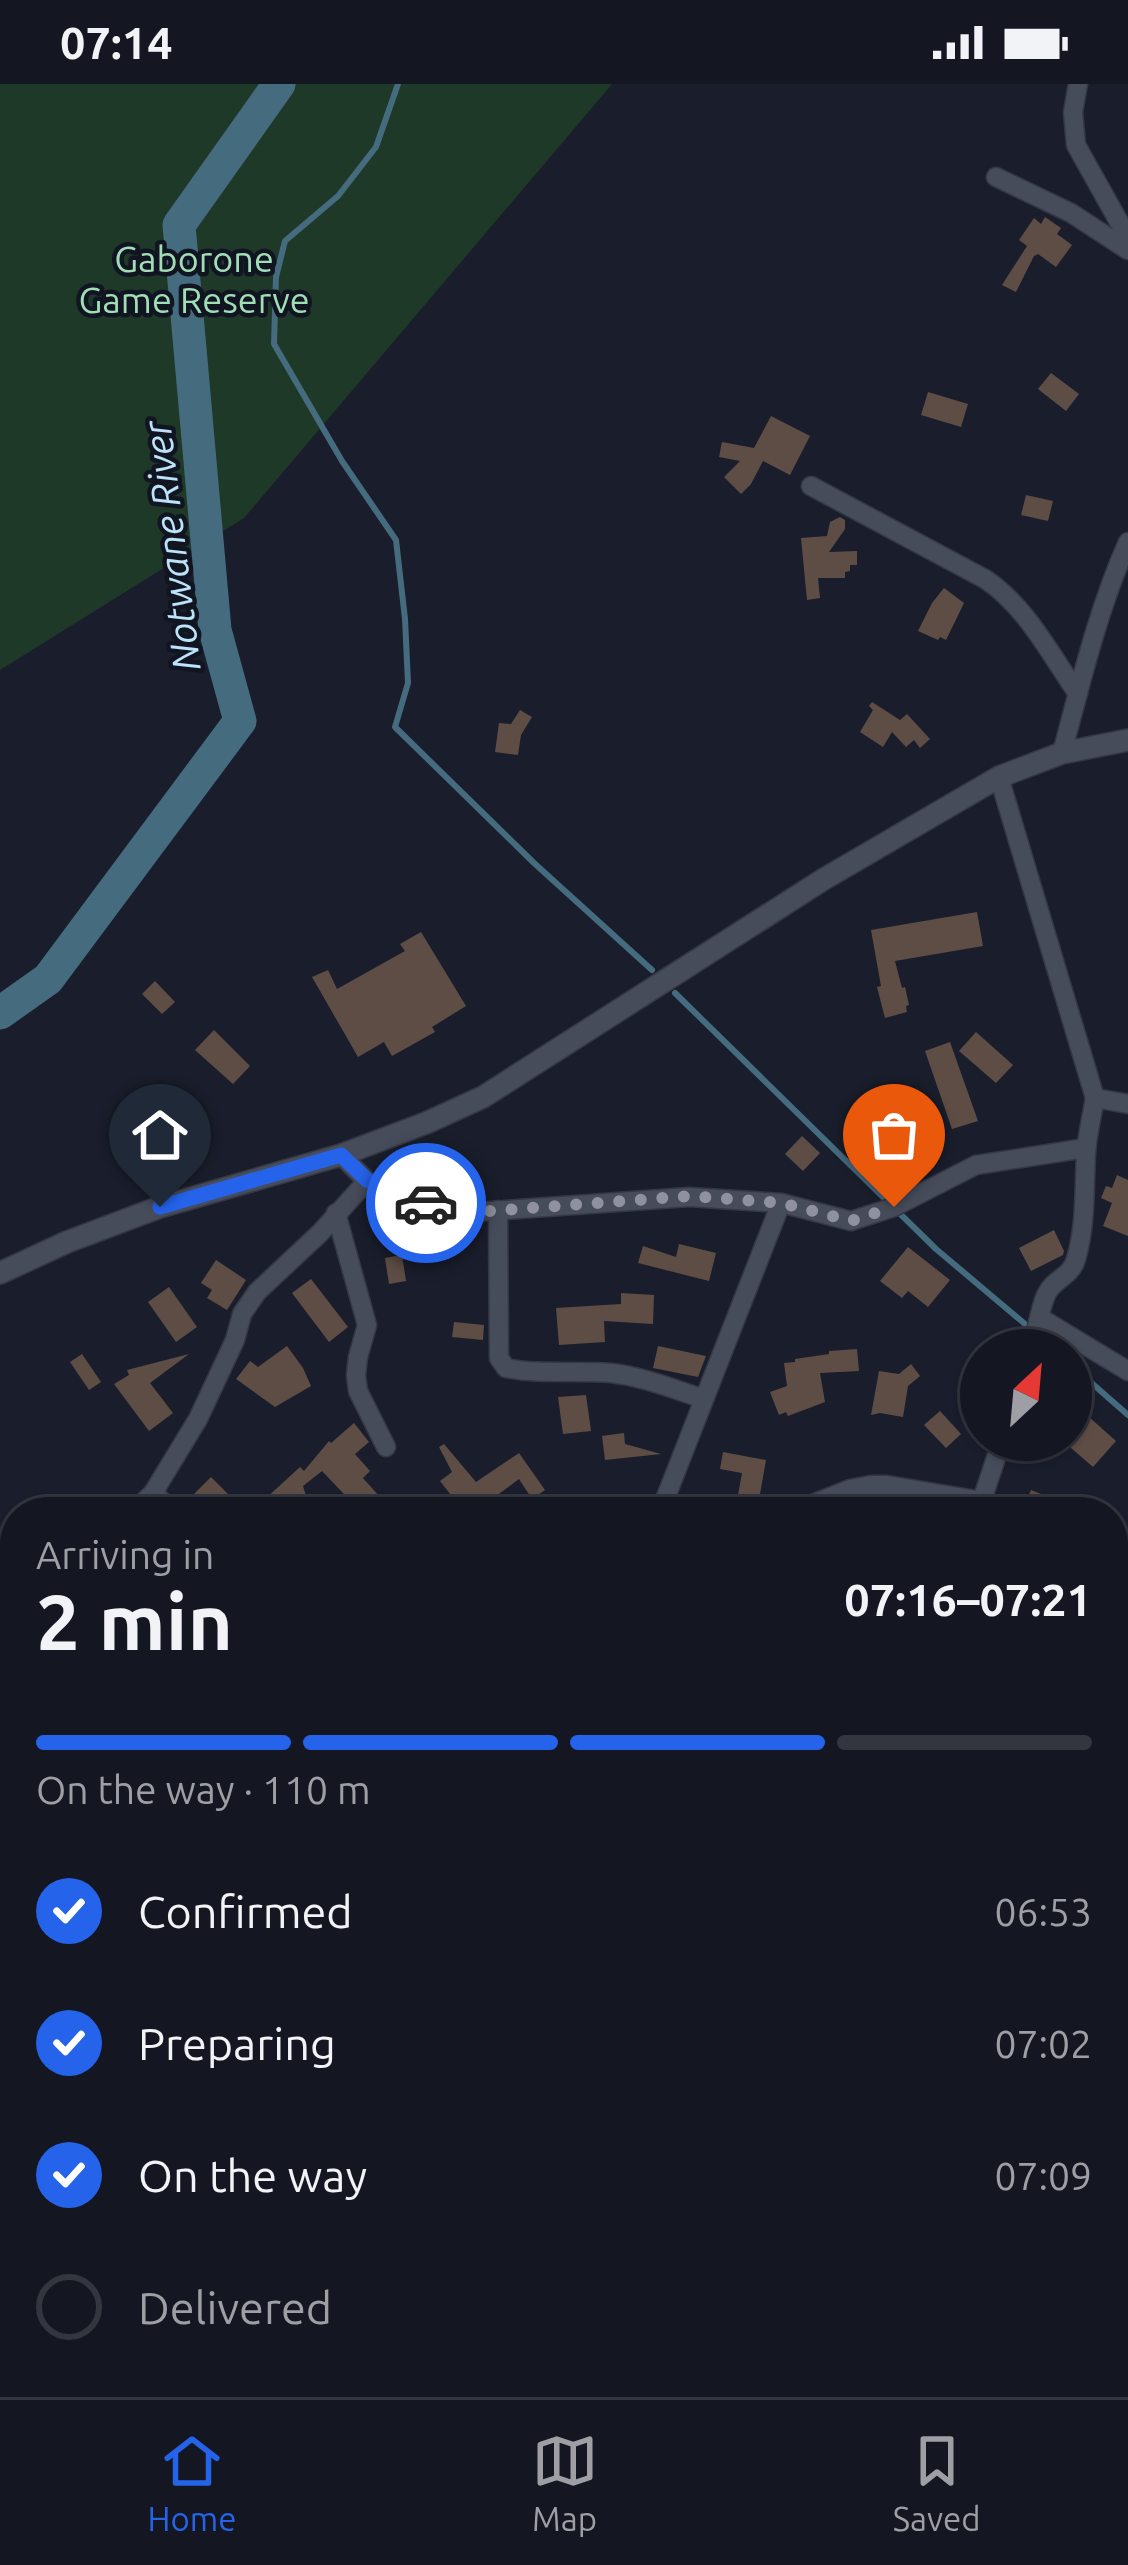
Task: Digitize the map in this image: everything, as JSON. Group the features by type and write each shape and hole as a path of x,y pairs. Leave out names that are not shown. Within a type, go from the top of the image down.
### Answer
{"street":[{"path":"1078,84 1072,112 1076,146 1128,238"},
{"path":"996,177 1071,213 1128,250"},
{"path":"811,486 1006,592 1078,694"},
{"path":"1062,753 1113,576 1128,542"},
{"path":"0,1273 160,1207 341,1155 426,1124 483,1097 824,879 999,777 1062,753 1128,740"},
{"path":"999,777 1095,1097 1083,1233 1070,1274 1053,1284 1045,1298 1038,1329"},
{"path":"1095,1097 1128,1104"},
{"path":"341,1155 367,1180 432,1205 477,1212 689,1196 782,1203 859,1220 976,1165 1087,1148"},
{"path":"149,1497 198,1419 242,1315 257,1292 320,1233 367,1180"},
{"path":"666,1497 782,1203"},
{"path":"498,1210 499,1358 506,1368 612,1373 656,1381 704,1399"},
{"path":"336,1213 367,1325 358,1357 358,1391 386,1447"},
{"path":"1042,1319 1128,1371"},
{"path":"983,1497 995,1461"},
{"path":"833,1497 871,1485 938,1497"},
{"path":"153,1493 157,1497"}],"green space":[{"name":"Gaborone Game Reserve","path":"0,84 612,84 244,518 0,670"}],"building":[{"path":"1045,217 1061,228 1057,234 1072,245 1056,267 1034,256 1016,292 1002,285 1027,246 1019,240 1034,218 1041,224"},
{"path":"1051,373 1079,394 1066,411 1038,389"},
{"path":"928,392 968,404 961,427 921,415"},
{"path":"771,416 810,436 790,475 763,461 741,494 724,477 740,461 719,457 722,442 754,448"},
{"path":"1026,495 1053,501 1048,521 1021,515"},
{"path":"840,517 845,529 829,552 857,551 857,565 850,565 845,578 818,578 820,598 807,600 801,538 827,536 830,522"},
{"path":"944,588 964,603 946,640 938,640 918,631"},
{"path":"872,702 900,720 907,714 930,739 920,748 914,740 906,747 892,732 883,747 860,732 873,710"},
{"path":"520,710 532,717 521,735 518,755 495,752 499,723 511,724"},
{"path":"977,912 983,946 895,961 909,1005 907,1012 885,1018 871,930"},
{"path":"421,932 466,1006 432,1027 435,1032 392,1056 384,1042 358,1057 312,977 328,970 337,989 405,951 400,944"},
{"path":"155,981 175,1002 162,1014 142,994"},
{"path":"214,1030 250,1066 233,1084 195,1050"},
{"path":"976,1032 1013,1065 996,1083 959,1051"},
{"path":"950,1042 978,1121 952,1129 925,1051"},
{"path":"864,1101 903,1138 898,1143 903,1148 893,1158 888,1152 882,1158 852,1126 855,1123 848,1116"},
{"path":"802,1136 820,1153 803,1171 785,1154"},
{"path":"1117,1175 1128,1180 1128,1236 1103,1226 1112,1203 1101,1198"},
{"path":"1054,1230 1063,1255 1031,1271 1019,1248"},
{"path":"679,1244 716,1253 709,1281 638,1263 643,1246 676,1257"},
{"path":"908,1247 950,1280 928,1307 908,1291 902,1298 880,1281"},
{"path":"402,1255 406,1281 389,1284 385,1258"},
{"path":"216,1260 246,1280 227,1310 207,1298 212,1290 201,1283"},
{"path":"311,1279 348,1327 329,1342 292,1293"},
{"path":"169,1287 197,1327 176,1342 148,1302"},
{"path":"621,1293 654,1295 653,1324 604,1321 605,1342 559,1345 556,1308 621,1304"},
{"path":"454,1322 484,1325 483,1340 452,1337"},
{"path":"287,1346 311,1386 275,1407 236,1379 250,1361 258,1367"},
{"path":"658,1346 706,1356 698,1377 653,1368"},
{"path":"857,1349 859,1371 820,1373 825,1402 779,1415 770,1392 787,1386 784,1363"},
{"path":"82,1354 101,1382 89,1390 70,1362"},
{"path":"189,1354 150,1383 173,1413 149,1431 114,1384 129,1375 127,1370"},
{"path":"911,1364 920,1376 908,1386 903,1417 871,1415 879,1371 899,1374"},
{"path":"586,1395 591,1431 563,1434 558,1397"},
{"path":"940,1411 960,1435 946,1448 924,1425"},
{"path":"1092,1420 1116,1441 1093,1467 1086,1461 1092,1461"},
{"path":"354,1423 369,1442 355,1454 370,1471 363,1478 378,1497 347,1497 322,1471 303,1486 306,1497 267,1497 300,1467 304,1471"},
{"path":"624,1433 625,1444 661,1454 605,1460 602,1436"},
{"path":"444,1444 476,1482 519,1453 545,1490 531,1497 519,1479 497,1497 452,1497 440,1481 452,1472 439,1447"},
{"path":"723,1452 766,1460 760,1494 738,1495 742,1473 720,1469"},
{"path":"211,1477 231,1497 195,1497"}],"waterway":[{"name":"Notwane River","path":"0,1013 48,979 240,721 215,630 179,225 279,84"},
{"path":"398,84 376,147 338,196 285,241 276,277 274,344 342,461 396,540 408,683 395,727 652,970"},
{"path":"675,993 936,1249 1025,1324"},
{"path":"1092,1383 1128,1415"}],"way so far":[{"path":"426,1203 477,1212 689,1196 782,1203 851,1221 894,1207"}],"route":[{"path":"160,1207 341,1155 367,1180 426,1203"}]}
